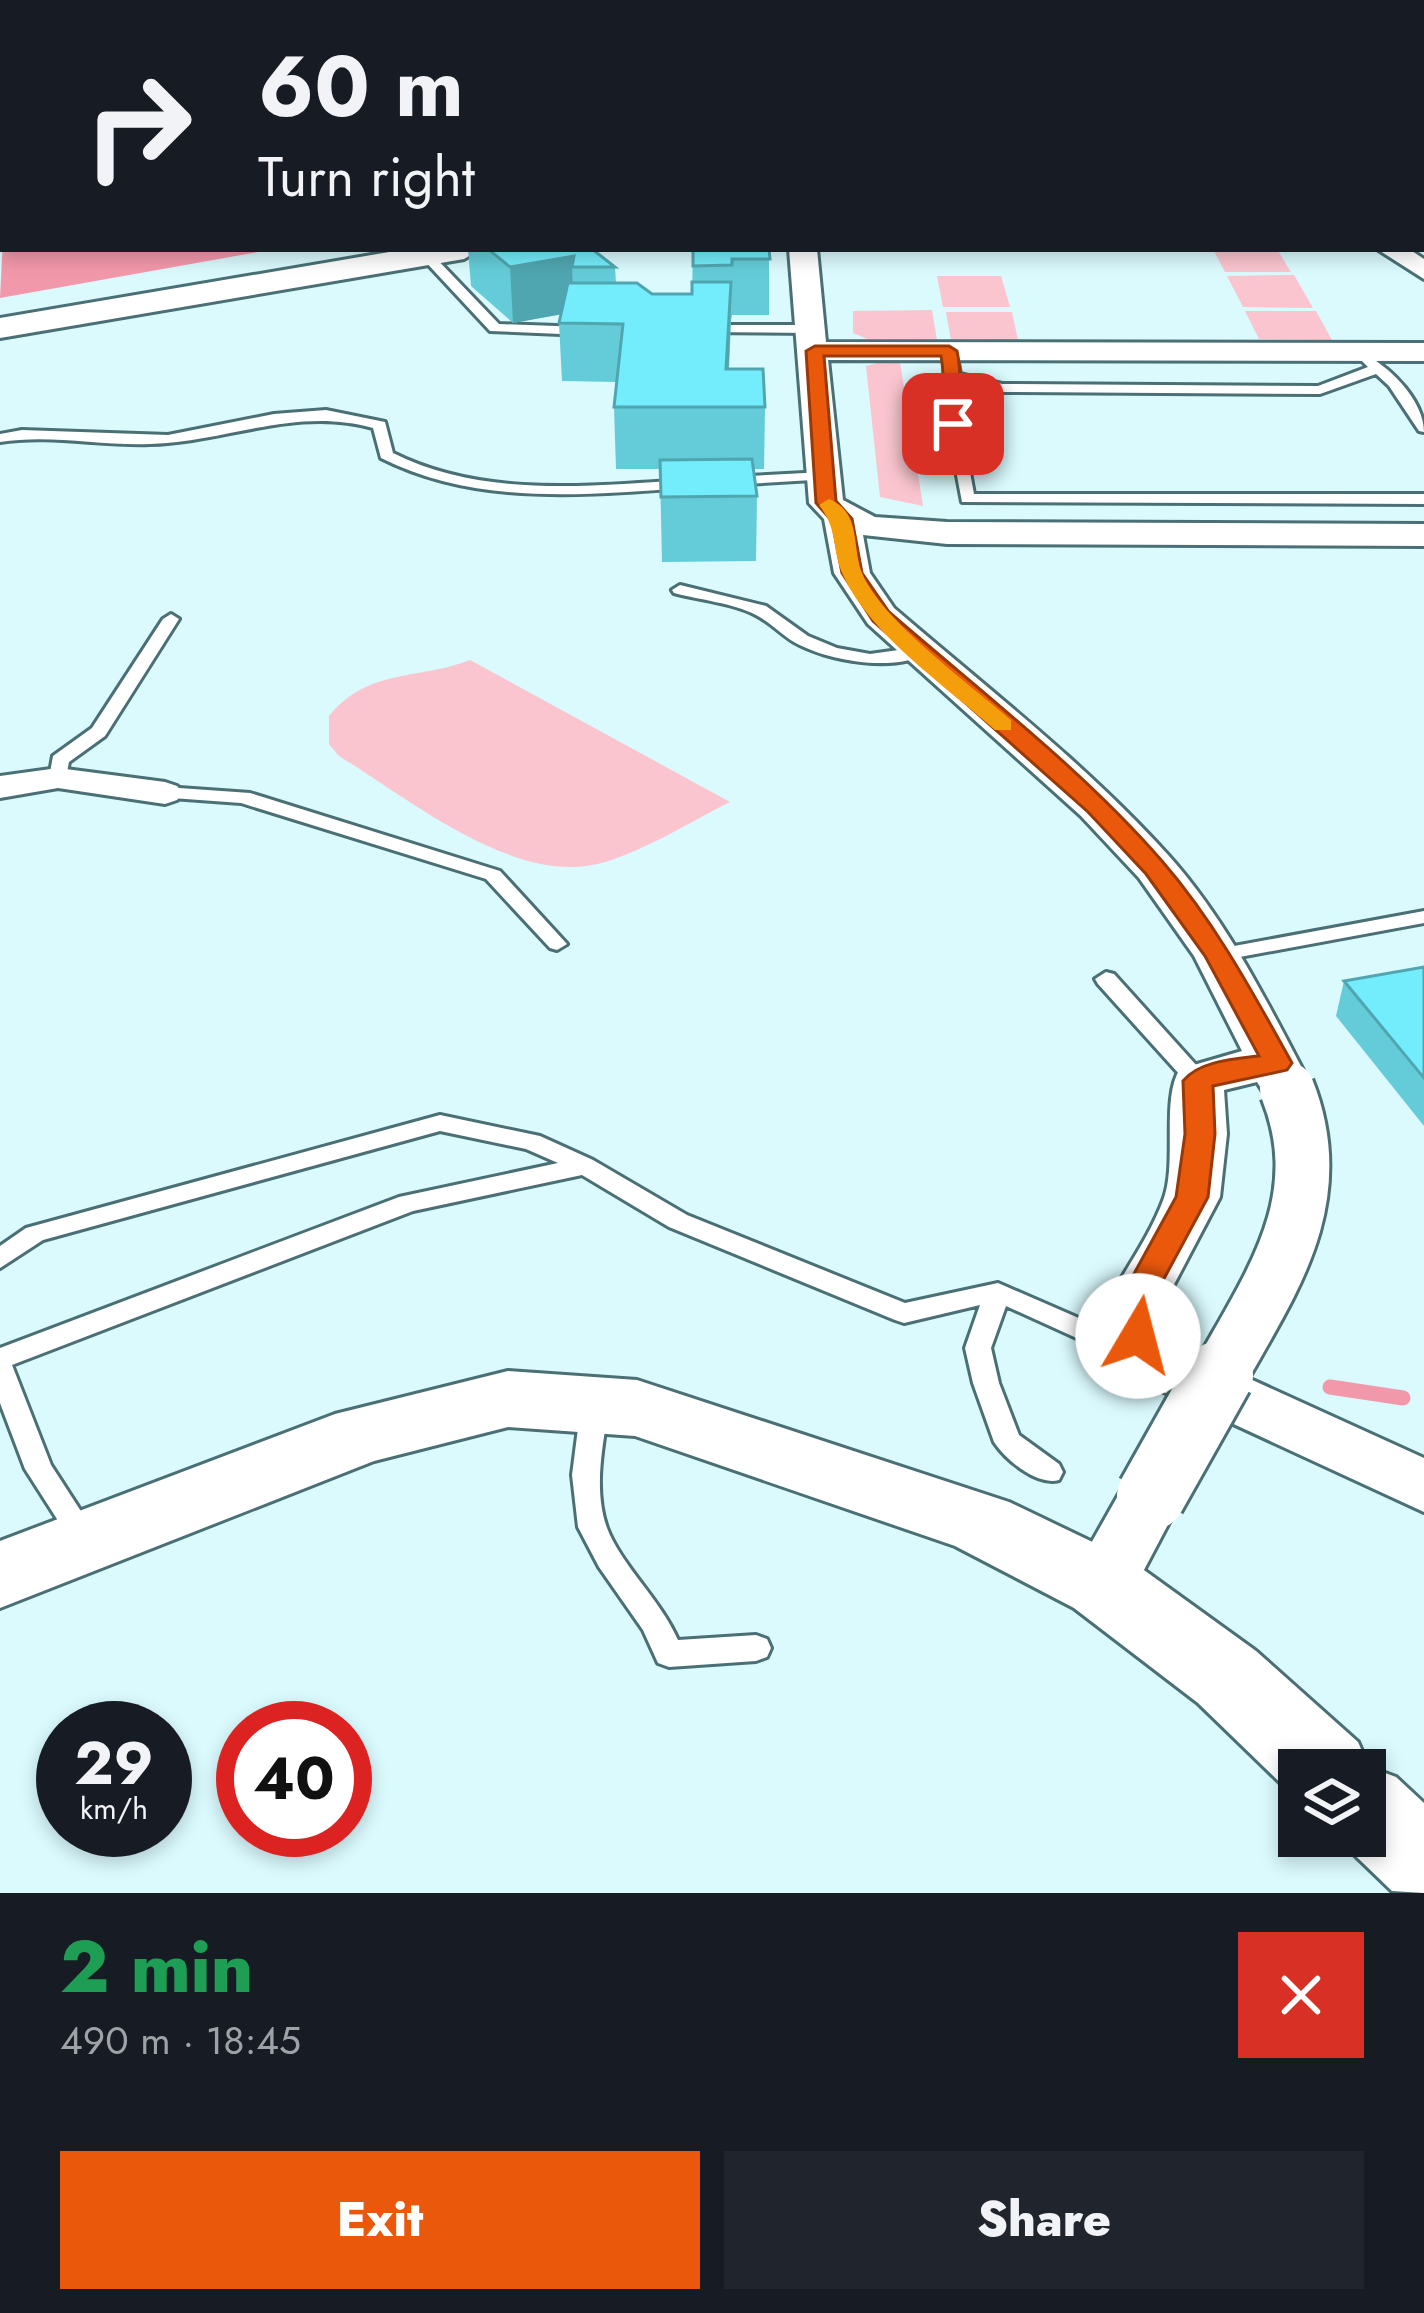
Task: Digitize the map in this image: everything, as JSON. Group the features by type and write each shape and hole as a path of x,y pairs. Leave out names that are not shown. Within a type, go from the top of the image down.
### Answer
{"main road":[{"path":"0,328 448,252"},
{"path":"0,1575 361,1435 508,1399 637,1408 982,1524 1102,1584 1227,1677 1304,1749"},
{"path":"1386,1826 1424,1861"}],"street":[{"path":"803,252 826,503 842,519 895,531 947,533 1424,535"},
{"path":"1396,252 1424,271"},
{"path":"814,340 951,364 1369,361 1424,352"},
{"path":"842,519 852,573 881,616 1096,806 1155,868 1218,955 1298,1116 1304,1186 1289,1251 1102,1584"},
{"path":"0,787 58,778 165,794"},
{"path":"1282,1076 1229,1069 1198,1081 1200,1134 1192,1197 1130,1312 1146,1358 1422,1478"}],"lane":[{"path":"426,256 495,328 605,331"},
{"path":"695,330 814,340"},
{"path":"1369,361 1394,383 1424,428"},
{"path":"951,364 948,391 967,500 1424,499"},
{"path":"0,438 56,430 129,440 169,439 328,410 380,425 386,455 408,470 463,483 496,489 582,490 694,484"},
{"path":"716,482 824,476"},
{"path":"965,489 1424,488"},
{"path":"680,590 731,599 760,610 802,640 832,652 869,658 920,652"},
{"path":"58,778 60,760 99,732 171,619"},
{"path":"165,794 243,797 493,875 557,944"},
{"path":"1218,955 1424,916"},
{"path":"1106,979 1198,1081"},
{"path":"0,1259 35,1234 440,1123 532,1142 585,1166 678,1221 904,1313 998,1292 1146,1358"},
{"path":"86,1541 39,1468 0,1363 408,1203 585,1166"},
{"path":"998,1292 978,1348 986,1383 1008,1442 1048,1472"},
{"path":"596,1405 584,1480 598,1540 655,1615 668,1654 756,1648"}],"shaded area":[{"path":"2,252 258,252 0,298"},
{"path":"1215,252 1279,252 1291,272 1225,272"},
{"path":"1294,275 1313,308 1243,307 1227,276"},
{"path":"937,276 1001,276 1010,307 943,307"},
{"path":"932,310 937,340 867,339 853,333 853,311"},
{"path":"1245,311 1316,311 1332,340 1259,339"},
{"path":"946,312 1012,312 1018,340 951,340"},
{"path":"900,362 923,506 880,497 866,366"},
{"path":"470,660 730,802 621,857 571,867 536,863 501,852 431,816 339,756 329,744 329,716 360,690"}],"building":[{"path":"492,252 596,252 615,267 572,267 574,256 510,267"},
{"path":"693,252 769,252 770,259 693,266"},
{"path":"692,282 731,282 726,369 763,369 765,407 614,407 623,324 559,323 568,283 637,283 652,294 692,294"},
{"path":"752,459 757,496 661,497 660,460"},
{"path":"1424,967 1424,1078 1344,981"}],"waterway":[{"path":"1330,1387 1403,1398"}],"slow traffic":[{"path":"829,505 842,519 852,573 881,616 1003,725"}],"route":[{"path":"953,424 948,391 954,376 949,351 815,351 826,503 842,519 852,573 881,616 1096,806 1155,868 1218,955 1277,1063 1229,1069 1198,1081 1200,1134 1192,1197 1130,1312 1138,1336"}]}
